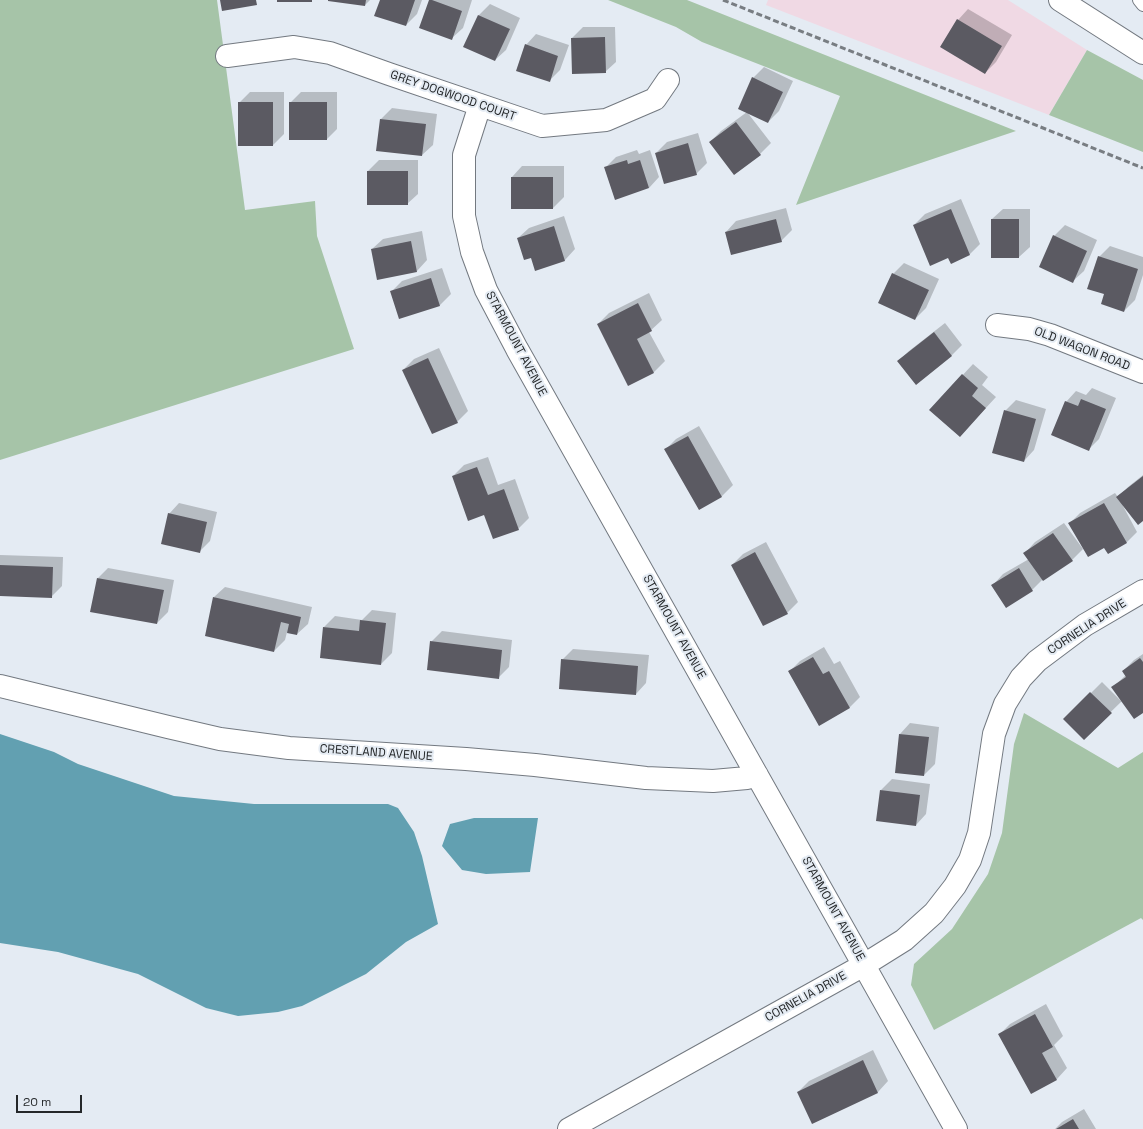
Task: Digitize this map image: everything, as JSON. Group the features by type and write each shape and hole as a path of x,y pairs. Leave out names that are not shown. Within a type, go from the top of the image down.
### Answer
{"street":[{"path":"1060,0 1143,53"},
{"name":"GREY DOGWOOD COURT","path":"227,56 294,47 330,53 542,126 606,120 655,99 668,80"},
{"name":"STARMOUNT AVENUE","path":"480,105 464,155 464,216 472,252 486,290 517,349 956,1129"},
{"name":"OLD WAGON ROAD","path":"997,325 1029,329 1050,335 1143,372"},
{"name":"CORNELIA DRIVE","path":"569,1129 864,965 904,940 934,913 955,886 970,860 979,833 994,734 1006,704 1021,678 1037,660 1085,625 1143,591"},
{"name":"CRESTLAND AVENUE","path":"0,686 168,728 220,739 289,748 466,759 535,765 646,778 713,781 747,778 757,775"}],"lane":[{"path":"1139,0 1143,6"}],"shaded area":[{"path":"768,0 1008,0 1087,50 1049,115 766,5"}],"green space":[{"path":"0,0 217,0 245,210 315,201 317,236 354,349 0,460"},
{"path":"608,0 687,0 1016,131 796,205 840,96 702,42 676,27"},
{"path":"1087,50 1143,80 1143,152 1049,115"},
{"path":"1024,713 1118,768 1143,752 1143,920 1141,918 934,1030 911,985 914,964 952,929 988,874 1002,833 1014,744"}],"water":[{"path":"0,734 54,752 78,764 174,796 254,804 388,804 398,808 414,832 422,856 438,924 406,942 366,974 302,1006 278,1012 238,1016 206,1008 138,974 58,952 0,943"},
{"path":"474,818 538,818 530,872 486,874 462,870 442,846 450,824"}],"building":[{"path":"220,0 256,0 257,5 222,11"},
{"path":"277,0 312,0 312,2 277,2"},
{"path":"328,0 366,0 365,6"},
{"path":"380,0 415,0 406,26 374,16"},
{"path":"429,0 462,11 452,40 419,28"},
{"path":"478,15 510,29 495,61 463,47"},
{"path":"957,19 1002,46 985,74 940,47"},
{"path":"605,37 606,73 572,74 571,38"},
{"path":"525,44 558,56 550,82 516,71"},
{"path":"752,77 783,92 768,123 738,109"},
{"path":"238,102 273,102 273,146 238,146"},
{"path":"289,102 327,102 327,140 289,140"},
{"path":"380,119 426,124 422,156 376,151"},
{"path":"736,122 761,155 734,175 709,142"},
{"path":"688,143 697,175 664,184 655,153"},
{"path":"627,160 628,164 640,160 649,188 615,200 604,167"},
{"path":"367,171 408,171 408,205 367,205"},
{"path":"511,177 553,177 553,209 511,209"},
{"path":"951,209 970,255 951,264 948,258 930,266 913,225"},
{"path":"776,219 782,242 731,255 725,232"},
{"path":"991,219 1019,219 1019,258 991,258"},
{"path":"554,226 565,261 535,271 531,258 524,260 517,238"},
{"path":"1053,235 1087,251 1073,283 1039,267"},
{"path":"411,241 417,272 377,280 371,249"},
{"path":"1098,256 1138,269 1124,312 1101,304 1104,294 1087,289"},
{"path":"892,273 929,290 915,320 878,303"},
{"path":"431,278 440,306 399,319 390,291"},
{"path":"638,303 652,331 637,339 654,373 628,386 597,324"},
{"path":"934,332 952,356 916,385 897,361"},
{"path":"428,358 458,423 432,434 402,370"},
{"path":"962,374 978,388 972,396 986,408 960,437 929,410"},
{"path":"1081,399 1106,409 1089,451 1051,435 1065,401 1078,406"},
{"path":"1004,410 1036,419 1024,462 992,453"},
{"path":"688,436 722,497 699,510 664,449"},
{"path":"477,467 488,495 504,489 519,530 493,539 484,515 468,521 452,476"},
{"path":"1143,476 1143,521 1138,525 1116,497"},
{"path":"1104,503 1127,543 1108,554 1104,548 1088,557 1068,523"},
{"path":"168,513 207,522 200,553 161,544"},
{"path":"1053,533 1073,561 1043,581 1023,553"},
{"path":"755,552 788,614 763,626 731,565"},
{"path":"0,565 53,567 52,598 0,596"},
{"path":"1019,568 1033,591 1006,608 991,585"},
{"path":"97,578 164,590 157,624 90,612"},
{"path":"213,597 301,617 297,635 287,633 289,624 281,622 274,652 205,636"},
{"path":"360,620 386,623 381,665 320,658 323,627 359,631"},
{"path":"430,641 502,650 499,679 427,670"},
{"path":"813,657 823,674 829,671 850,708 819,726 788,671"},
{"path":"1140,658 1143,662 1143,713 1134,719 1111,687 1126,677 1122,671"},
{"path":"561,659 638,666 636,695 559,689"},
{"path":"1090,692 1112,713 1084,740 1063,719"},
{"path":"899,734 929,737 924,776 895,773"},
{"path":"880,790 920,795 916,826 876,821"},
{"path":"1035,1014 1053,1047 1042,1053 1057,1080 1031,1094 998,1034"},
{"path":"863,1060 878,1093 812,1124 797,1092"},
{"path":"1073,1119 1079,1129 1056,1129"}],"railway":[{"path":"723,0 1143,168"}]}
